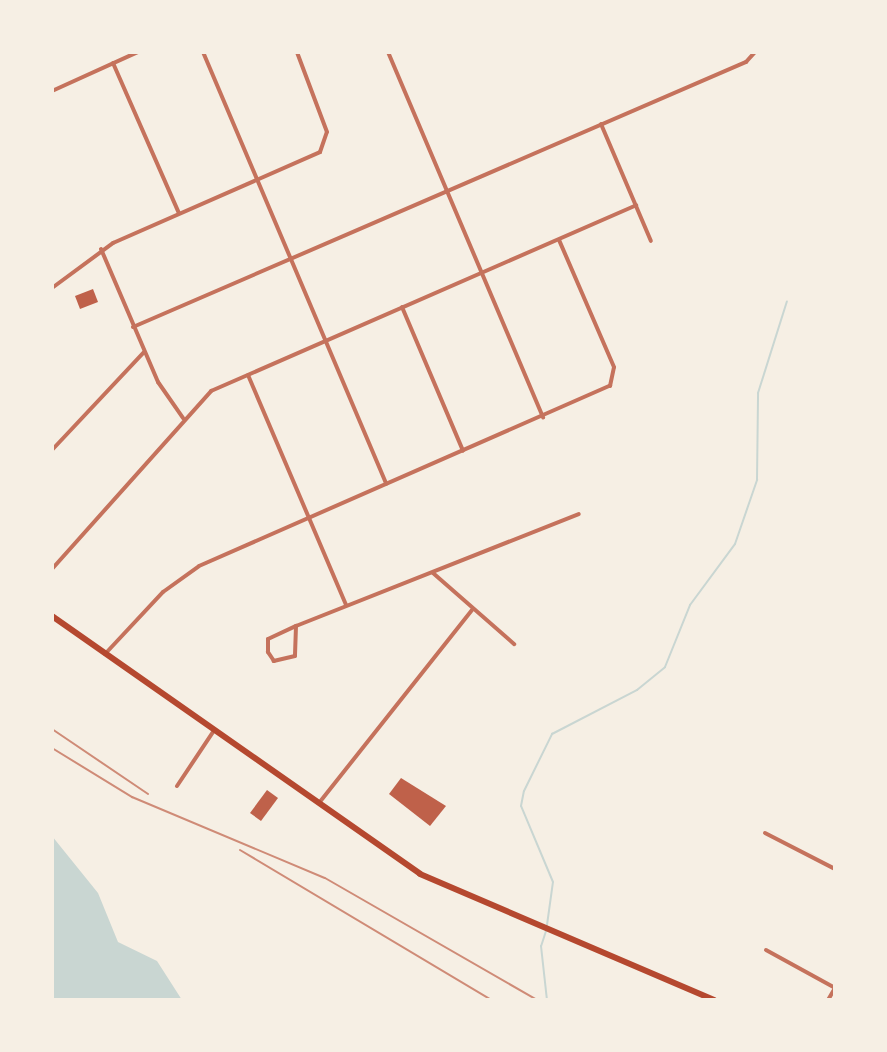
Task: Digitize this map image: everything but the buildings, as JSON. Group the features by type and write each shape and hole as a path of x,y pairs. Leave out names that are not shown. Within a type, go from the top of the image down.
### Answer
{"main road":[{"path":"52,616 317,805 442,886 714,1000"}],"street":[{"path":"52,91 138,52"},
{"path":"203,52 386,484"},
{"path":"52,288 101,249 313,156 327,139 297,52"},
{"path":"388,52 543,417"},
{"path":"133,327 601,124 754,54"},
{"path":"113,63 179,213"},
{"path":"601,124 651,241"},
{"path":"52,569 207,394 636,205"},
{"path":"105,654 189,572 543,417 614,382 614,367 559,240"},
{"path":"101,249 164,395 183,418"},
{"path":"402,307 463,451"},
{"path":"52,450 144,352"},
{"path":"247,375 346,605"},
{"path":"296,626 295,656 274,661 268,652 268,639 296,626 346,605 579,514"},
{"path":"433,573 514,644"},
{"path":"317,805 472,610"},
{"path":"177,786 213,732"},
{"path":"765,833 835,869"},
{"path":"766,950 835,988 828,1000"}],"shaded area":[{"path":"52,836 98,893 118,942 157,961 182,1000 52,1000"}],"waterway":[{"path":"547,925 553,882 521,806 524,791 552,734 637,690 665,667 690,605 735,544 757,480 758,393 787,301"},
{"path":"546,931 541,946 547,1000"}],"railway":[{"path":"52,729 148,794"},
{"path":"52,748 132,797 325,878 537,1000"},
{"path":"240,850 492,1000"}]}
